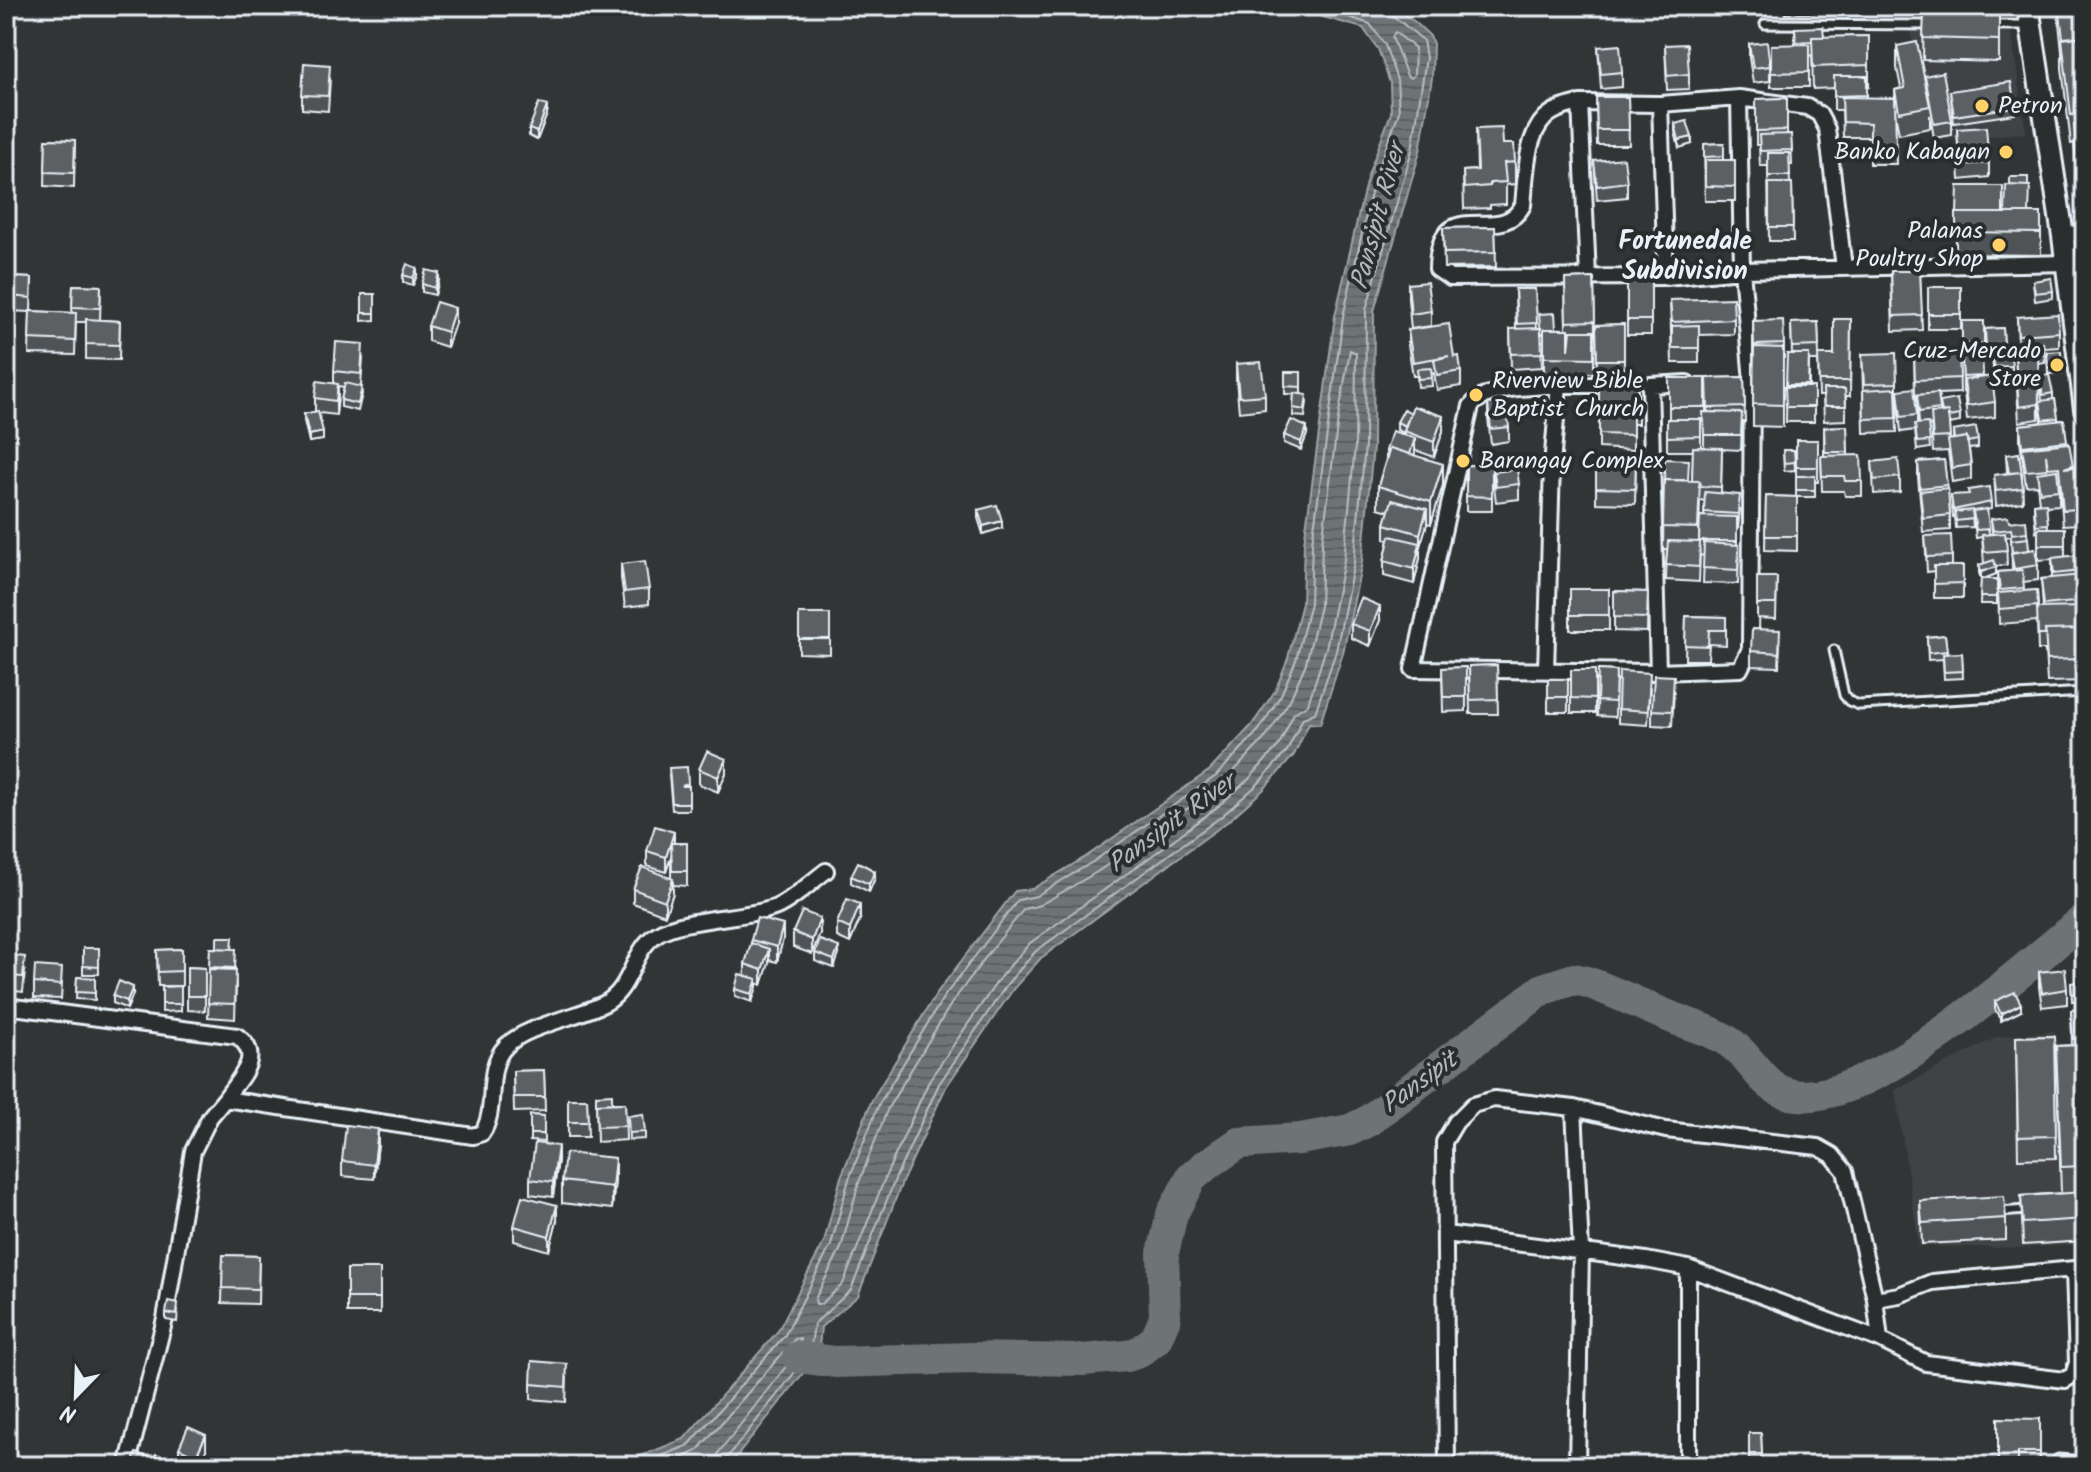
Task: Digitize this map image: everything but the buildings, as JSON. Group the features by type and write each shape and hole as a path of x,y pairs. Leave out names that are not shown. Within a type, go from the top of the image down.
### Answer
{"main road":[{"path":"2029,16 2067,263 2085,409"}],"street":[{"path":"1708,382 1559,385 1504,391 1477,400 1471,406 1413,669 1658,672 1740,669 1750,649 1739,98"},
{"path":"1844,268 1827,129 1819,114 1807,107 1739,98 1660,104 1580,103 1562,108 1544,118 1532,138 1523,205 1518,214 1510,220 1454,226 1443,235 1437,247 1437,269 1450,278 1666,277 1742,270 1844,268 2067,263"},
{"path":"1580,103 1588,276"},
{"path":"1660,104 1666,277"},
{"path":"2063,236 2085,231"},
{"path":"1546,671 1552,465 1559,385"},
{"path":"1650,385 1658,672"},
{"path":"225,1099 473,1136 482,1133 489,1122 493,1072 505,1047 521,1036 606,1002 620,992 643,946 658,933 774,909 826,871"},
{"path":"6,1006 237,1036 248,1044 248,1065 210,1117 193,1151 165,1319 127,1466"},
{"path":"1447,1466 1444,1142 1456,1122 1473,1105 1494,1099 1574,1108 1666,1130 1818,1147 1832,1155 1845,1171 1875,1299 1880,1340"},
{"path":"1574,1108 1581,1251 1577,1466"},
{"path":"1446,1234 1688,1268 1880,1340 1926,1363 2065,1380 2073,1375 2077,1363 2079,1269 1932,1282 1899,1295 1875,1299"},
{"path":"1688,1268 1688,1466"}],"lane":[{"path":"1984,25 2029,16"},
{"path":"1765,24 1937,25"},
{"path":"1834,650 1844,695 1859,705 2085,692"},
{"path":"1990,1212 2038,1210"},
{"path":"2058,1466 2058,1459 2085,1461"}],"shaded area":[{"path":"1911,32 2011,32 2026,133 1933,140"},
{"path":"2054,1031 2060,1197 2085,1196 2085,1244 2020,1248 1919,1246 1895,1090 1997,1037"}],"water":[{"name":"Pansipit River","path":"1257,6 1392,6 1415,22 1430,36 1433,44 1432,78 1420,151 1374,311 1373,447 1362,562 1343,653 1320,724 1309,723 1294,755 1263,790 1227,822 1041,958 1014,988 946,1087 903,1180 858,1296 821,1327 819,1347 826,1372 805,1371 729,1466 616,1466 684,1439 778,1331 824,1242 841,1177 872,1100 936,994 1015,891 1032,889 1087,856 1210,770 1252,725 1275,691 1288,658 1302,603 1304,543 1335,316 1367,178 1391,113 1390,83 1378,49 1363,28 1309,13"}],"waterway":[{"name":"Pansipit","path":"798,1357 835,1362 972,1358 1083,1360 1139,1352 1156,1339 1165,1318 1163,1253 1172,1214 1191,1178 1239,1143 1300,1139 1350,1130 1368,1121 1543,989 1574,979 1599,986 1727,1040 1767,1082 1781,1091 1813,1095 1852,1085 1895,1063 1940,1034 2085,919"}],"place":[{"name":"Petron","path":"1982,106"},
{"name":"Banko Kabayan","path":"2006,152"},
{"name":"Palanas Poultry Shop","path":"1999,245"},
{"name":"Cruz-Mercado Store","path":"2057,365"},
{"name":"Riverview Bible Baptist Church","path":"1476,395"},
{"name":"Barangay Complex","path":"1463,461"}],"district":[{"name":"Fortunedale Subdivision","path":"1685,257"}]}
